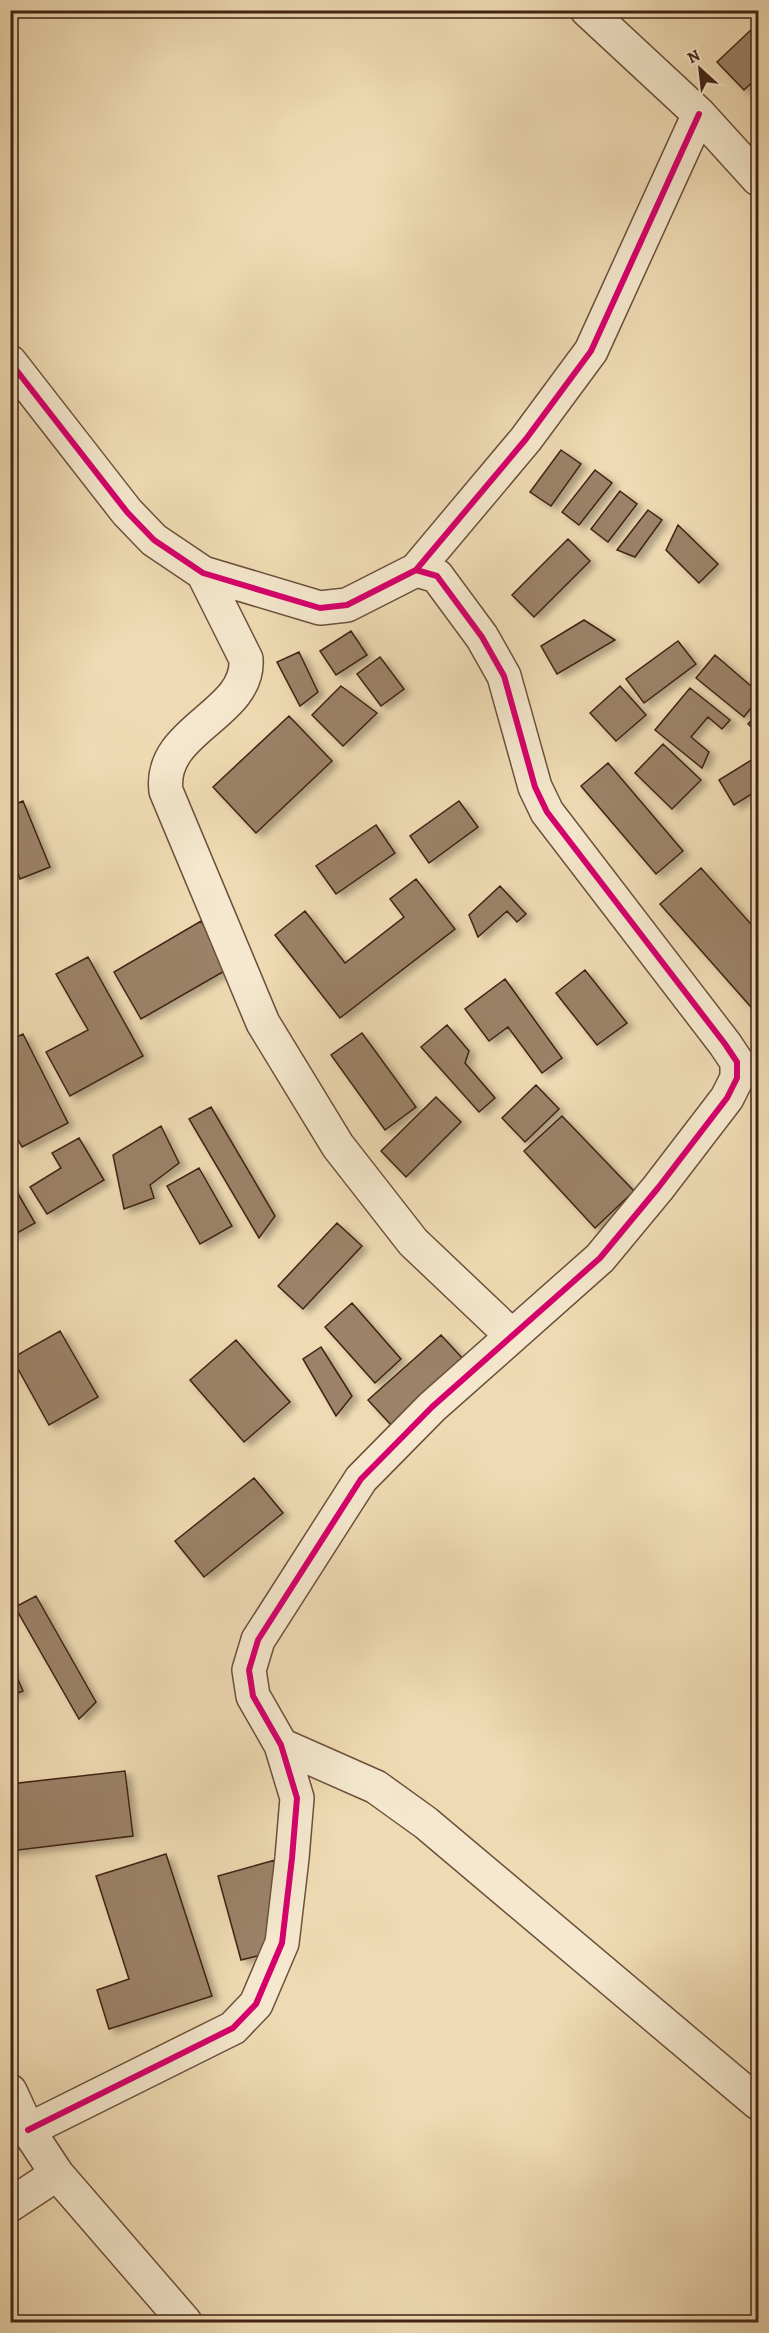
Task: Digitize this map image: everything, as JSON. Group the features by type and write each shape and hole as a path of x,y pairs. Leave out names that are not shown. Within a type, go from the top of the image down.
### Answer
{"street":[{"path":"587,10 699,114 759,178"},
{"path":"10,362 127,512 154,540 203,573 320,608 347,605 416,570 526,439 591,351 699,114"},
{"path":"28,2130 233,2028 256,2004 282,1943 297,1798 281,1745 253,1696 249,1670 258,1640 361,1479 432,1407 600,1258 748,1070 736,1062 725,1044 547,812 535,787 504,676 482,637 437,576 416,570"},
{"path":"203,573 246,659 246,670 232,696 180,744 167,765 164,778 166,791 263,1023 338,1146 413,1242 512,1336"},
{"path":"281,1745 376,1787 426,1823 759,2103"},
{"path":"10,2091 28,2130 57,2174 185,2322"},
{"path":"10,2205 57,2174"}],"building":[{"path":"755,26 758,30 758,77 744,90 717,62"},
{"path":"561,450 581,464 551,506 530,492"},
{"path":"595,470 612,483 579,525 562,512"},
{"path":"620,491 637,504 608,542 591,529"},
{"path":"648,510 662,520 635,557 617,550"},
{"path":"678,525 718,564 699,583 666,550"},
{"path":"568,539 590,561 534,617 512,595"},
{"path":"584,620 615,640 557,674 541,646"},
{"path":"351,631 367,655 336,675 320,651"},
{"path":"678,641 696,664 644,703 626,679"},
{"path":"299,652 318,692 300,706 277,662"},
{"path":"715,655 758,692 758,699 744,717 696,678"},
{"path":"380,657 404,689 381,706 357,674"},
{"path":"341,686 377,713 343,746 312,715"},
{"path":"620,686 646,715 616,741 590,713"},
{"path":"690,688 730,720 722,729 708,717 691,737 709,752 702,768 655,730"},
{"path":"758,713 758,733 748,724"},
{"path":"289,716 332,761 256,833 213,787"},
{"path":"663,744 701,780 672,809 635,773"},
{"path":"753,759 758,769 758,790 734,805 719,780"},
{"path":"608,763 683,851 656,874 581,786"},
{"path":"23,801 50,867 20,879 10,854 10,806"},
{"path":"459,801 478,827 429,863 410,836"},
{"path":"376,825 395,853 336,894 316,866"},
{"path":"701,868 758,932 758,1015 660,904"},
{"path":"416,879 455,929 340,1018 275,935 305,911 345,963 404,917 390,899"},
{"path":"500,886 526,914 517,922 507,911 478,937 469,915"},
{"path":"201,921 228,969 141,1019 114,972"},
{"path":"88,957 143,1056 70,1096 46,1052 88,1030 56,974"},
{"path":"585,970 627,1023 597,1045 556,993"},
{"path":"505,979 562,1058 542,1073 508,1027 489,1041 465,1009"},
{"path":"447,1025 469,1051 465,1063 495,1098 479,1112 421,1047"},
{"path":"362,1033 416,1107 385,1130 331,1055"},
{"path":"23,1034 68,1123 22,1147 10,1125 10,1040"},
{"path":"536,1085 559,1109 525,1142 502,1118"},
{"path":"436,1097 461,1122 406,1177 381,1151"},
{"path":"211,1107 275,1216 259,1238 189,1119"},
{"path":"562,1116 634,1191 595,1228 524,1151"},
{"path":"161,1126 179,1163 150,1185 154,1198 124,1209 113,1155"},
{"path":"79,1138 104,1180 47,1214 30,1187 61,1168 52,1153"},
{"path":"199,1168 232,1226 200,1244 167,1186"},
{"path":"13,1185 35,1223 10,1237 10,1186"},
{"path":"337,1223 362,1246 303,1309 278,1286"},
{"path":"352,1303 401,1359 375,1383 325,1327"},
{"path":"60,1331 98,1397 49,1425 12,1358"},
{"path":"441,1335 465,1361 392,1426 368,1400"},
{"path":"236,1340 290,1402 244,1442 190,1380"},
{"path":"321,1347 352,1396 336,1416 303,1359"},
{"path":"254,1478 283,1513 204,1577 175,1541"},
{"path":"36,1596 96,1702 79,1719 15,1607"},
{"path":"10,1661 23,1691 10,1696"},
{"path":"125,1771 133,1836 10,1851 10,1784"},
{"path":"166,1854 212,1996 109,2029 97,1990 129,1979 96,1876"},
{"path":"275,1860 265,1954 241,1960 218,1876"}],"cycle path":[{"path":"10,362 127,512 154,540 203,573 320,608 347,605 416,570 526,439 591,351 699,114"},
{"path":"28,2130 233,2028 256,2004 282,1943 297,1798 281,1745 253,1696 249,1670 258,1640 361,1479 432,1407 600,1258 658,1188 727,1098 737,1078 737,1062 725,1044 547,812 535,787 504,676 482,637 437,576 416,570"}]}
